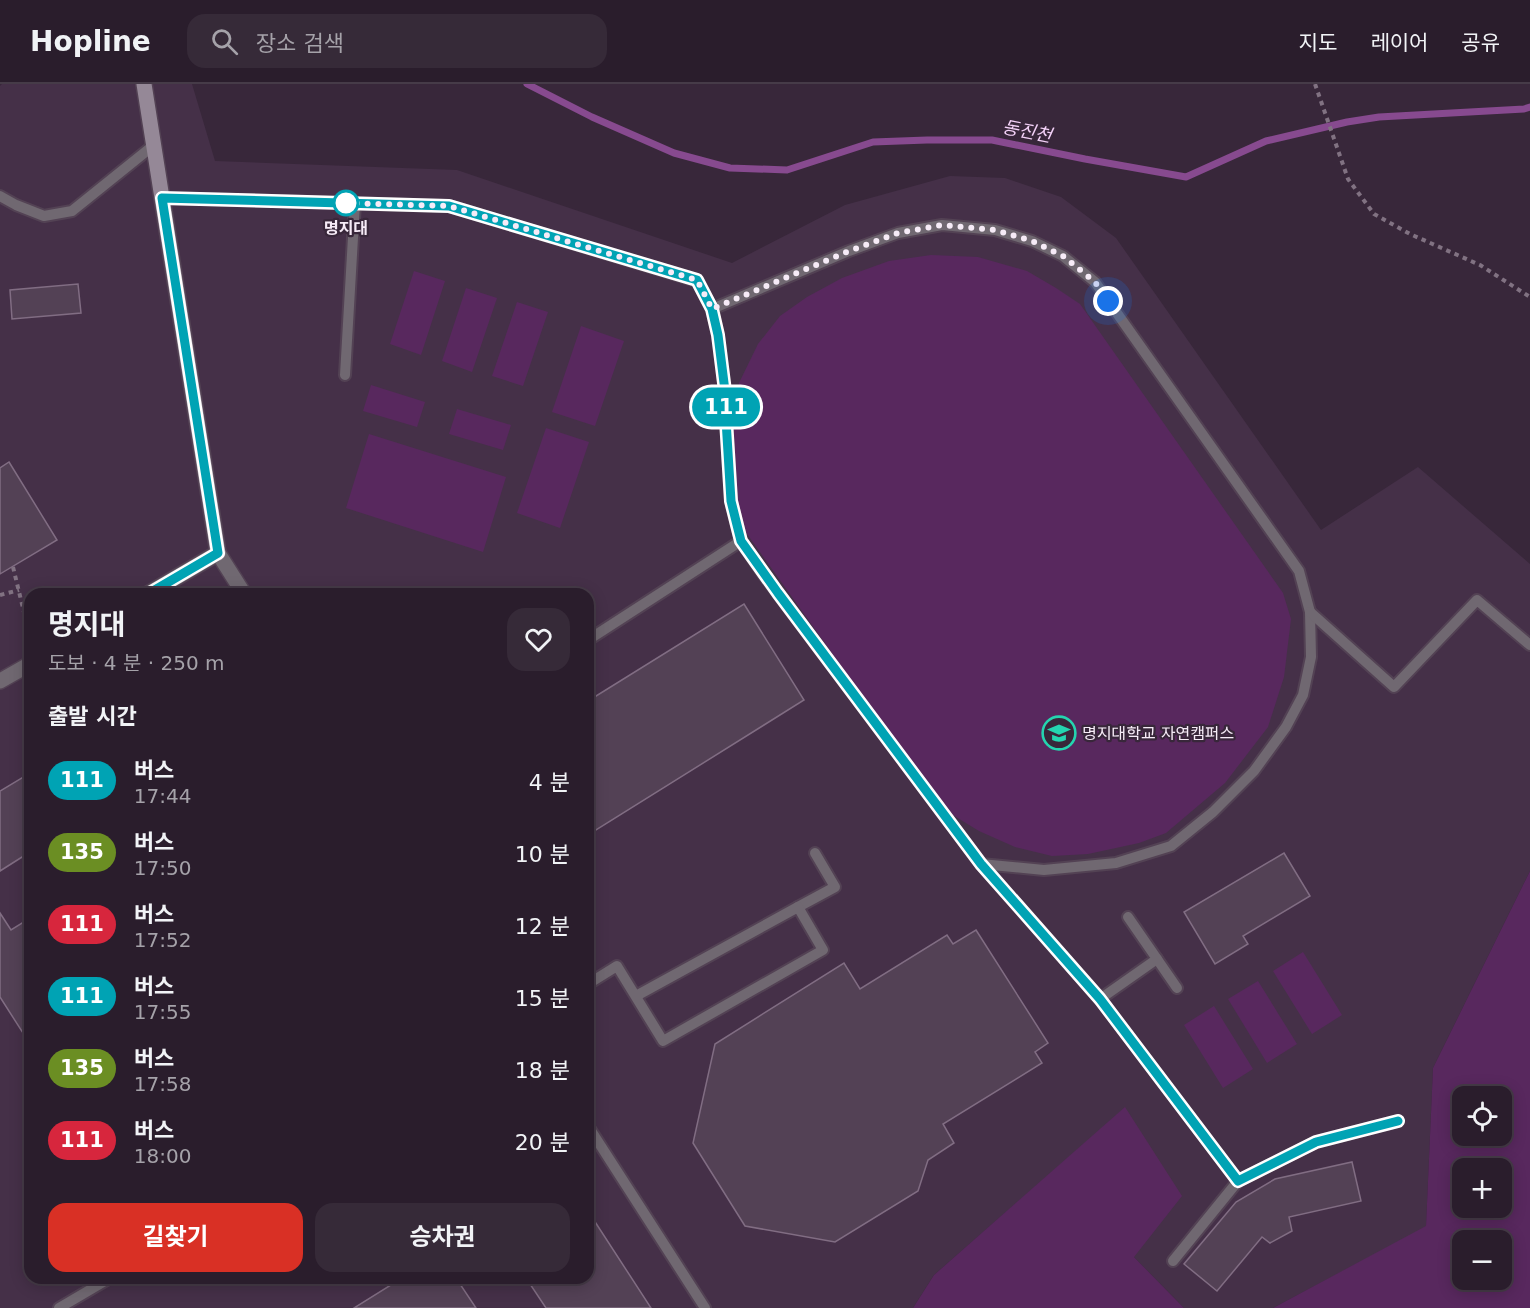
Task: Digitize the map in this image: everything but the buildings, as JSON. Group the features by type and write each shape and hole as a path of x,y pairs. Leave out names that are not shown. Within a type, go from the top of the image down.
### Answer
{"main road":[{"path":"144,84 218,553"}],"street":[{"path":"158,588 218,553 240,588"},
{"path":"0,681 24,667"}],"lane":[{"path":"0,196 16,206 44,216 72,211 154,145"},
{"path":"162,198 449,206 697,280 712,309 718,335 725,391 731,501 741,541 981,864 1100,999 1238,1181"},
{"path":"345,375 356,203"},
{"path":"712,309 849,251 898,233 942,225 995,230 1032,241 1063,256 1095,282 1299,571 1310,612 1311,657 1303,695 1286,727 1254,771 1213,812 1171,846 1116,863 1044,870 981,864"},
{"path":"594,636 741,541"},
{"path":"1310,612 1394,687 1477,600 1530,645"},
{"path":"636,996 835,887 815,853"},
{"path":"594,980 617,966 663,1041 823,950 798,907"},
{"path":"1128,917 1177,988"},
{"path":"1100,999 1157,959"},
{"path":"1173,1261 1238,1181 1316,1142 1398,1121"},
{"path":"594,1135 705,1308"},
{"path":"59,1308 100,1284"}],"path":[{"path":"1315,84 1348,179 1374,214 1410,234 1480,265 1530,297"},
{"path":"13,567 24,612"},
{"path":"0,595 19,590"}],"shaded area":[{"name":"명지대학교 자연캠퍼스","path":"2,84 192,84 215,161 457,170 732,263 845,205 950,176 1005,178 1061,197 1116,238 1321,530 1418,467 1530,564 1530,871 1433,1068 1426,1227 1273,1308 1184,1308 1134,1257 1125,1108 934,1275 913,1308 0,1308 0,86"},
{"path":"931,255 978,257 1027,271 1080,304 1283,593 1291,619 1284,677 1268,727 1225,783 1166,833 1139,843 1088,854 1052,856 1015,847 979,831 943,809 740,524 732,477 731,426 739,383 758,344 780,316 807,297 842,278 889,261"},
{"path":"414,271 445,281 421,355 390,344"},
{"path":"466,288 497,298 472,372 442,361"},
{"path":"517,302 548,312 523,386 492,376"},
{"path":"581,326 624,341 595,426 552,412"},
{"path":"371,385 425,402 417,427 363,411"},
{"path":"457,409 511,425 503,450 449,434"},
{"path":"546,428 589,442 560,528 517,513"},
{"path":"369,434 506,477 483,552 346,508"},
{"path":"1530,871 1530,1308 1273,1308 1426,1226 1433,1068"},
{"path":"1303,952 1342,1015 1312,1034 1273,971"},
{"path":"1258,981 1297,1044 1267,1063 1228,999"},
{"path":"1214,1006 1253,1069 1223,1088 1184,1025"},
{"path":"1125,1107 1182,1196 1134,1257 1184,1308 913,1308 934,1275"}],"waterway":[{"name":"동진천","path":"527,84 592,117 674,153 730,168 787,170 873,142 992,140 1186,177 1266,141 1347,122 1379,117 1530,107"}],"bus line":[{"name":"111","path":"158,588 218,553 162,198 449,206 697,280 712,309 718,335 725,391 731,501 741,541 981,864 1100,999 1238,1181 1316,1142 1398,1121"}],"place":[{"name":"명지대","path":"346,203"},
{"name":"명지대학교 자연캠퍼스","path":"1059,733"}],"route":[{"path":"346,203 449,206 697,280 712,309 849,251 898,233 942,225 995,230 1032,241 1063,256 1095,282 1108,301"}]}
